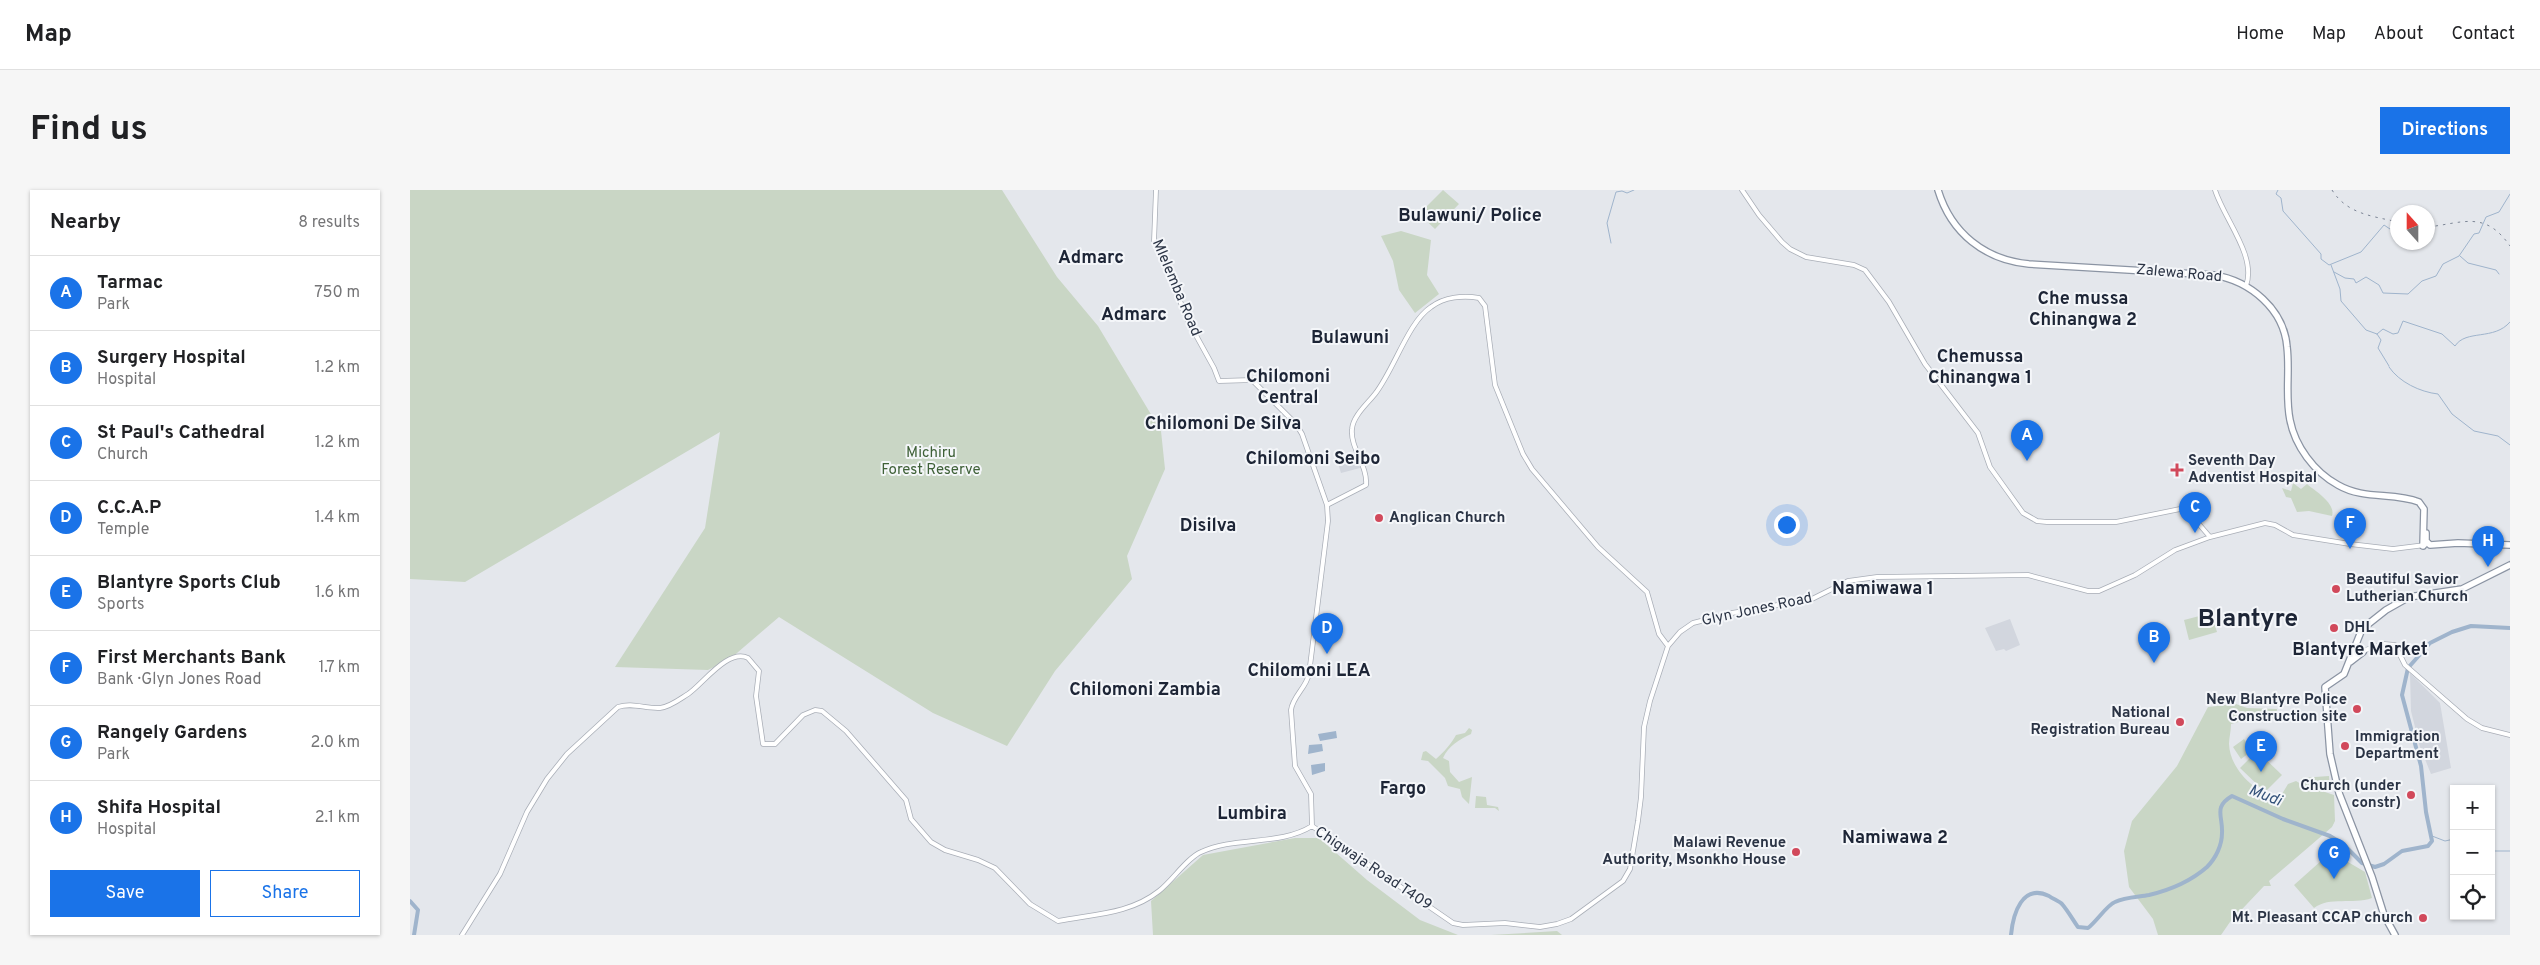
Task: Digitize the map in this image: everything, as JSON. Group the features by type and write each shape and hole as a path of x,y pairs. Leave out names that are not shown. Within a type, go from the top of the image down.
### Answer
{"highway":[{"name":"Zalewa Road","path":"1938,190 1946,212 1963,234 1982,250 2007,260 2029,264 2205,274 2222,276 2246,286 2266,301 2282,328 2288,349 2289,418 2296,438 2306,456 2319,471 2344,488 2368,496 2417,501 2422,505 2423,546"},
{"name":"Zalewa Road","path":"2400,499 2419,499 2425,504 2426,541 2430,545"},
{"path":"2430,545 2458,543 2510,545"},
{"path":"2395,935 2384,915 2372,877 2342,803 2330,754 2325,687 2340,678 2350,662 2362,629 2398,602 2409,597 2462,589 2510,565"},
{"path":"2350,662 2363,652 2356,646"}],"street":[{"name":"Mlelemba Road","path":"1156,190 1154,241 1165,262 1187,319 1214,368 1219,381 1252,380 1296,424 1302,434 1327,505"},
{"path":"1742,190 1759,215 1790,249 1806,257 1854,265 1865,270 1889,302 1925,364 1978,433 1990,467 2022,513 2037,521 2116,522 2185,508 2210,537"},
{"path":"2215,190 2224,215 2237,234 2249,269 2246,286"},
{"path":"1312,826 1311,794 1295,766 1291,710 1293,701 1309,677 1328,520 1327,505 1366,485 1353,438 1352,426 1358,415 1388,376 1419,319 1428,308 1441,301 1459,297 1479,298 1485,306 1498,393 1520,449 1532,469 1598,547 1647,592 1658,634 1668,646"},
{"name":"Glyn Jones Road","path":"1668,646 1684,628 1700,621 1812,599 1848,581 1877,577 2028,574 2088,591 2099,592 2135,575 2171,552 2210,537 2264,523 2276,525 2293,535 2383,548 2430,545"},
{"path":"2353,654 2384,644 2391,644 2397,647 2405,665 2466,719 2482,728 2510,735"},
{"name":"Chigwaja Road T409","path":"462,935 500,874 535,796 567,754 618,707 626,705 660,708 670,704 692,691 722,664 739,656 748,658 759,671 756,696 763,744 775,744 806,713 815,710 822,711 846,731 906,800 911,819 931,842 945,850 978,860 995,868 1030,904 1058,922 1139,905 1163,887 1200,852 1236,843 1281,836 1312,826 1453,923 1463,925 1505,923 1540,927 1571,919 1619,884 1630,869 1641,797 1644,727 1650,701 1668,646"}],"shaded area":[{"path":"1356,454 1360,468 1341,473 1337,460"},
{"path":"2010,619 2020,645 2006,651 2004,649 1996,651 1985,628"},
{"name":"Blantyre Market","path":"2410,673 2440,703 2451,768 2431,774 2420,747 2411,711"}],"green space":[{"name":"Michiru Forest Reserve","path":"410,190 1002,190 1057,277 1098,326 1161,431 1165,469 1127,556 1132,579 1055,671 1007,746 933,713 779,617 730,659 708,670 615,667 705,528 720,432 465,582 410,579"},
{"path":"1443,190 1459,204 1435,229 1419,214"},
{"path":"1401,231 1431,240 1427,275 1439,294 1415,313 1399,290 1393,261 1381,236"},
{"path":"2293,483 2301,489 2307,484 2319,494 2331,506 2332,516 2309,511 2297,512 2291,498 2286,497 2282,488 2291,491"},
{"path":"2211,613 2217,632 2189,640 2184,620"},
{"path":"2236,704 2247,708 2277,709 2276,718 2242,721 2231,724 2230,754 2239,771 2253,786 2279,799 2288,784 2296,781 2301,784 2301,778 2329,776 2330,789 2309,791 2322,791 2334,795 2335,821 2332,827 2269,881 2271,886 2264,886 2230,922 2221,935 2158,935 2153,919 2129,887 2124,851 2132,821 2177,766 2208,707"},
{"path":"1469,728 1472,730 1471,734 1451,746 1443,758 1449,761 1450,772 1459,782 1472,777 1469,804 1462,797 1460,789 1448,786 1445,778 1428,761 1421,760 1423,752 1426,751 1436,759 1456,735 1465,733"},
{"path":"2244,739 2252,751 2241,759 2233,747"},
{"path":"2257,751 2282,775 2265,792 2240,768"},
{"path":"1476,796 1486,797 1487,805 1498,807 1499,811 1495,808 1475,808"},
{"path":"1295,838 1319,838 1367,880 1420,920 1458,935 1153,935 1151,901 1203,855"},
{"path":"2331,852 2365,872 2372,898 2357,901 2327,902 2314,908 2294,885"},
{"path":"1557,931 1562,935 1491,935"}],"water":[{"path":"1336,731 1337,738 1320,741 1318,734"},
{"path":"1322,744 1323,751 1308,754 1309,745"},
{"path":"1325,763 1325,771 1312,775 1311,765"}],"waterway":[{"path":"1611,243 1607,223 1616,192 1622,191 1627,193 1634,190"},
{"path":"2278,190 2276,194 2281,198 2283,211 2321,254 2321,259 2329,265 2361,252 2384,225 2390,229"},
{"path":"2334,272 2345,278 2354,279 2356,283 2366,277 2379,285 2383,293 2408,294 2422,281 2436,276 2443,264 2459,256 2474,234 2479,233 2486,217 2499,212 2510,194"},
{"path":"2460,256 2468,263 2496,270 2499,274"},
{"path":"2331,265 2340,289 2341,301 2366,330 2377,334 2381,340 2378,348 2389,366"},
{"path":"2377,334 2383,329 2393,334 2398,333 2403,321 2442,334 2455,346 2466,338 2496,331 2510,322"},
{"path":"2389,367 2404,382 2424,391 2438,394 2452,414 2474,431 2498,436 2510,445"},
{"name":"Mudi","path":"2011,935 2017,910 2026,897 2032,894 2040,893 2059,902 2078,927 2088,928 2115,902 2165,890 2194,877 2207,867 2218,851 2222,838 2221,808 2226,800 2232,796 2283,819 2330,836 2343,844 2362,863 2375,867 2384,864 2402,851 2428,846 2432,841 2426,812 2421,766 2402,695 2408,668 2430,643 2452,632 2471,626 2510,628"},
{"path":"2432,836 2445,841 2450,840"},
{"path":"2495,851 2510,851"},
{"path":"410,901 418,910 414,935"}],"railway":[{"path":"2332,190 2338,198 2353,209 2370,216 2390,220"},
{"path":"2435,226 2473,221 2482,223 2492,227 2510,246"}],"place":[{"name":"Tarmac","path":"2027,461"},
{"name":"Seventh Day Adventist Hospital","path":"2177,470"},
{"name":"Anglican Church","path":"1379,518"},
{"name":"St Paul's Cathedral","path":"2195,533"},
{"name":"First Merchants Bank","path":"2350,549"},
{"name":"Shifa Hospital","path":"2488,567"},
{"name":"Beautiful Savior Lutherian Church","path":"2336,589"},
{"name":"DHL","path":"2334,628"},
{"name":"C.C.A.P","path":"1327,654"},
{"name":"Surgery Hospital","path":"2154,663"},
{"name":"New Blantyre Police Construction site","path":"2357,709"},
{"name":"National Registration Bureau","path":"2180,722"},
{"name":"Immigration Department","path":"2345,746"},
{"name":"Blantyre Sports Club","path":"2261,772"},
{"name":"Church (under constr)","path":"2411,795"},
{"name":"Malawi Revenue Authority, Msonkho House","path":"1796,852"},
{"name":"Rangely Gardens","path":"2334,879"},
{"name":"Mt. Pleasant CCAP church","path":"2423,918"}],"district":[{"name":"Bulawuni/ Police","path":"1470,216"},
{"name":"Admarc","path":"1091,258"},
{"name":"Che mussa Chinangwa 2","path":"2083,309"},
{"name":"Admarc","path":"1134,315"},
{"name":"Bulawuni","path":"1350,338"},
{"name":"Chemussa Chinangwa 1","path":"1980,367"},
{"name":"Chilomoni Central","path":"1288,387"},
{"name":"Chilomoni De Silva","path":"1223,424"},
{"name":"Chilomoni Seibo","path":"1313,459"},
{"name":"Disilva","path":"1208,526"},
{"name":"Namiwawa 1","path":"1883,589"},
{"name":"Blantyre","path":"2248,620"},
{"name":"Blantyre Market","path":"2360,650"},
{"name":"Chilomoni LEA","path":"1309,671"},
{"name":"Chilomoni Zambia","path":"1145,690"},
{"name":"Fargo","path":"1403,789"},
{"name":"Lumbira","path":"1252,814"},
{"name":"Namiwawa 2","path":"1895,838"}]}
